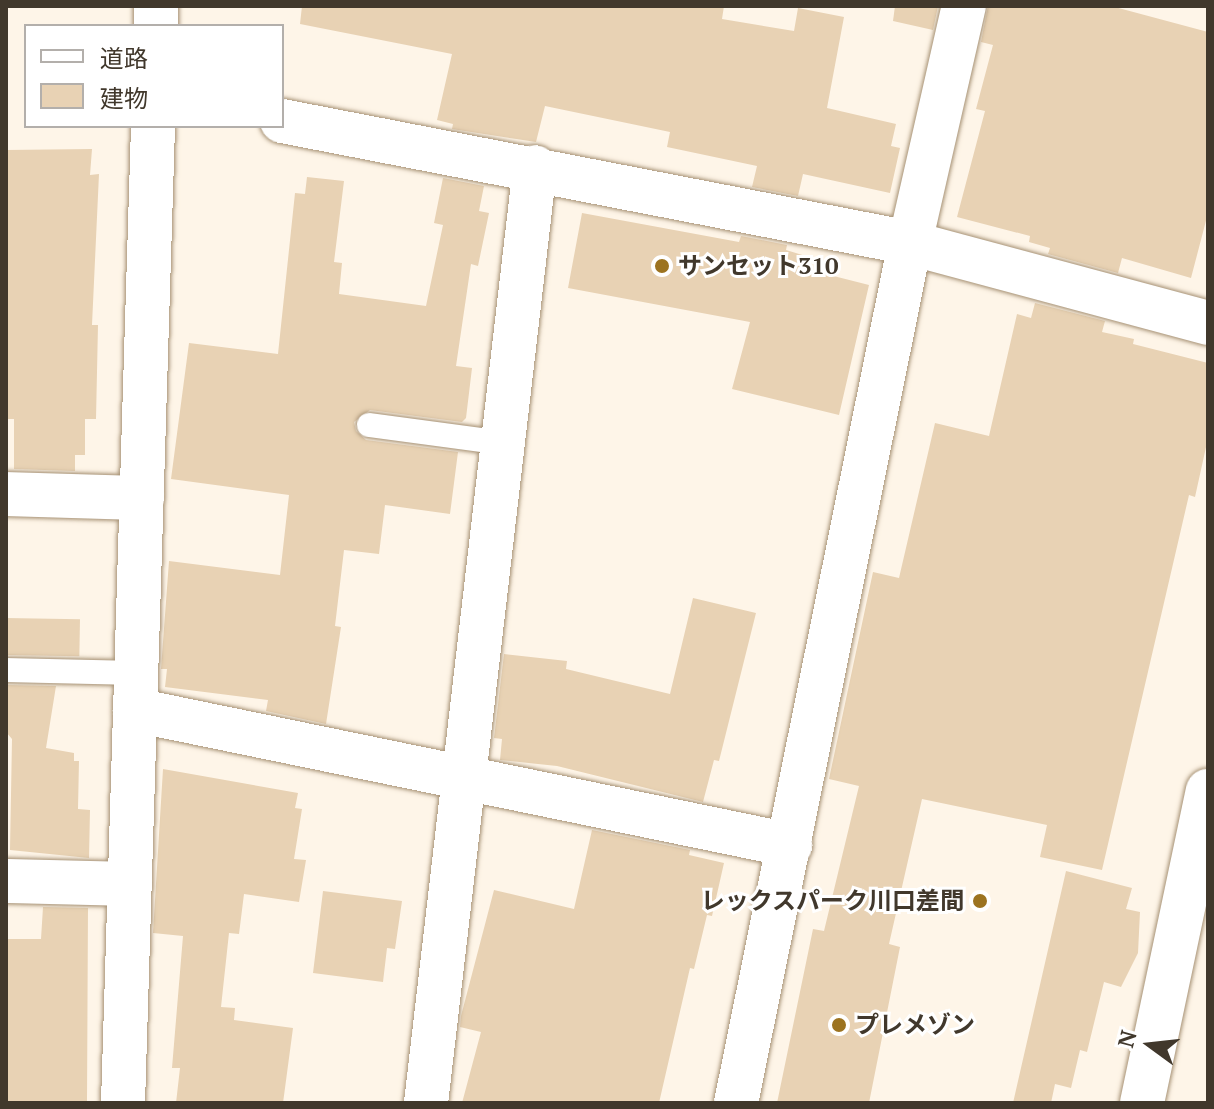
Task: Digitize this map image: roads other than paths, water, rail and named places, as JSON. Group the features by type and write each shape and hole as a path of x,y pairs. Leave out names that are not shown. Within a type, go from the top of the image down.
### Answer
{"street":[{"path":"736,1103 910,243 964,6"},
{"path":"284,121 535,167 910,243 1208,323"},
{"path":"123,1103 153,128"},
{"path":"426,1103 535,167"},
{"path":"6,494 142,498"},
{"path":"136,692 465,776 790,845"},
{"path":"1142,1103 1208,791"},
{"path":"6,881 130,884"}],"lane":[{"path":"369,425 504,443"},
{"path":"6,670 136,692"}],"place":[{"name":"サンセット310","path":"662,266"},
{"name":"レックスパーク川口差間","path":"980,901"},
{"name":"プレメゾン","path":"839,1025"}]}
